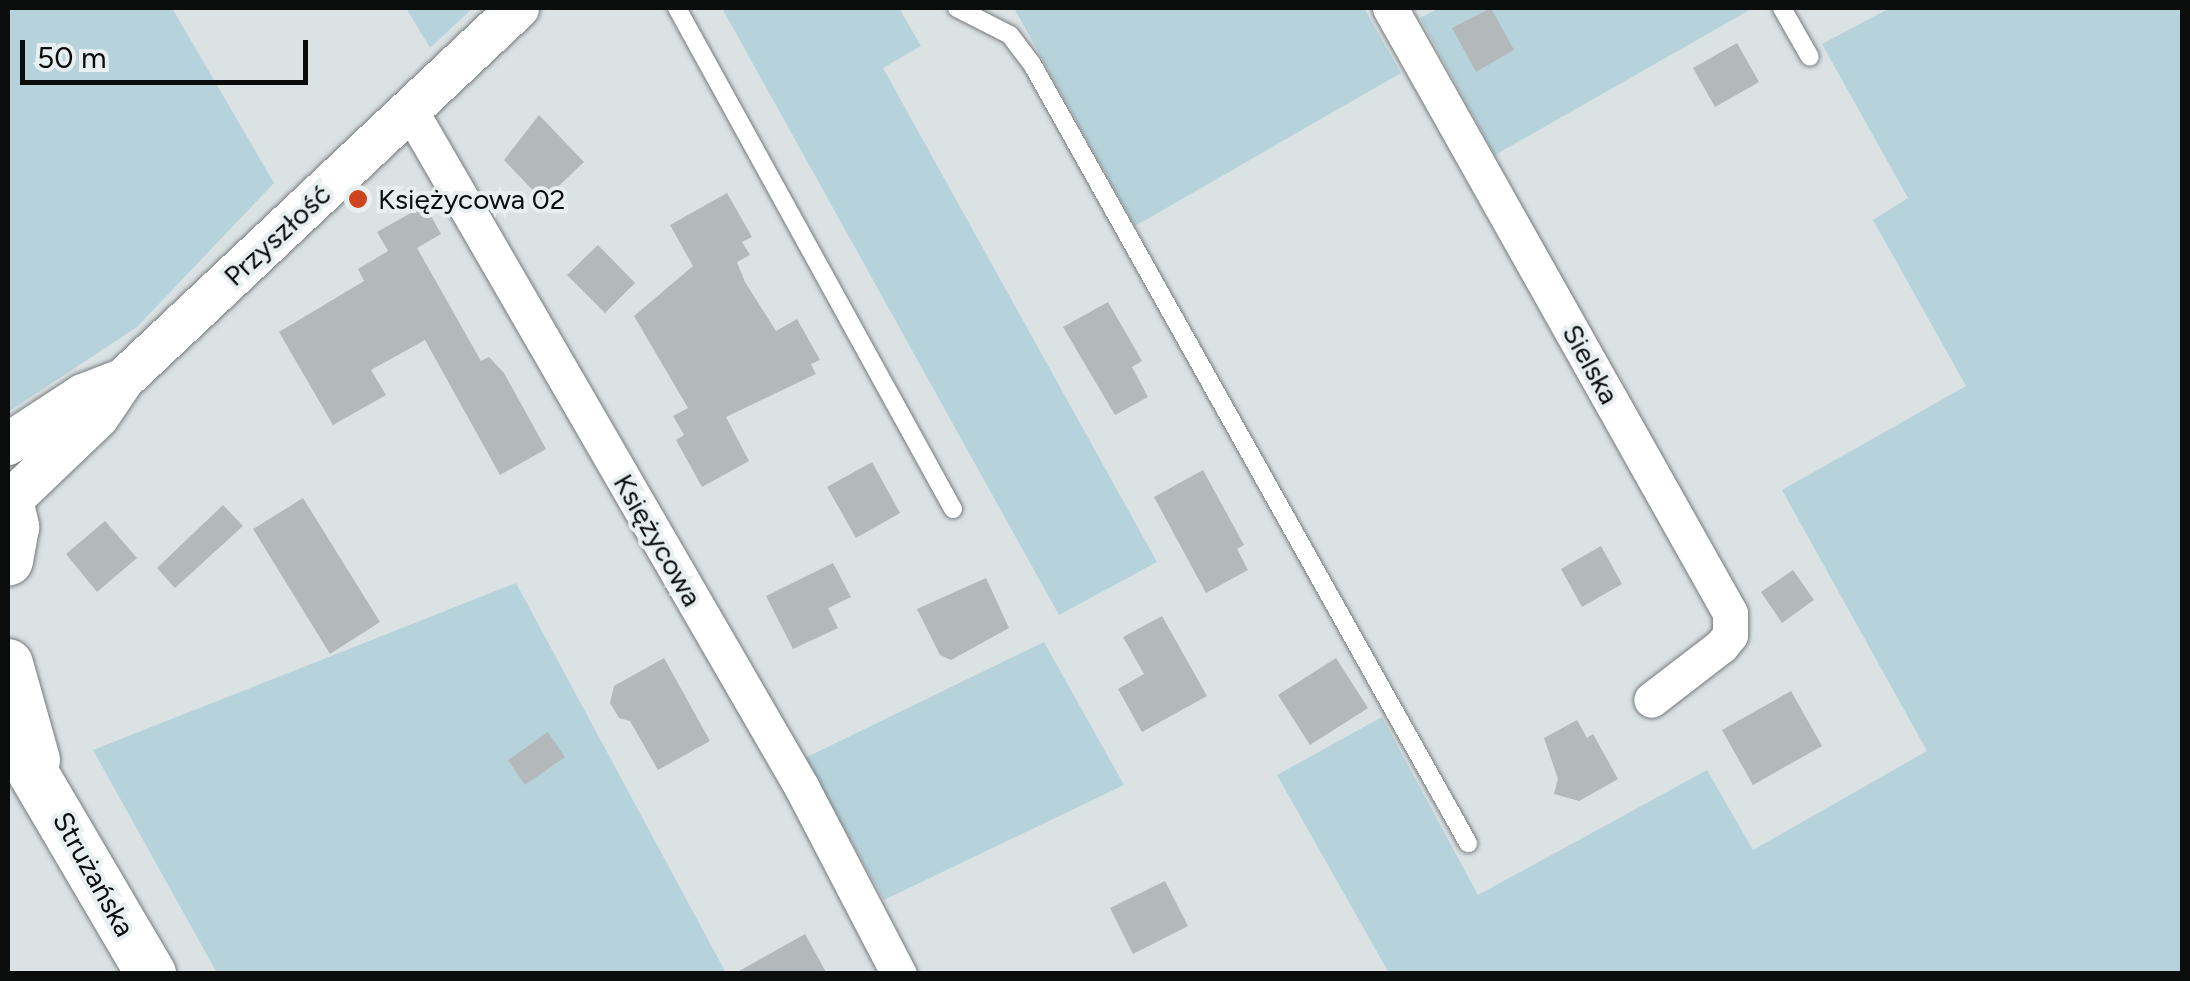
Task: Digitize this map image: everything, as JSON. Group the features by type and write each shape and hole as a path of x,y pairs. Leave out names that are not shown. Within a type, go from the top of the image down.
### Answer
{"main road":[{"path":"8,501 14,527 8,560"},
{"name":"Strużańska","path":"8,664 38,775"},
{"name":"Strużańska","path":"8,730 38,775 150,974"}],"street":[{"name":"Przyszłość","path":"8,501 98,417 123,380 518,8"},
{"name":"Sielska","path":"1390,8 1730,613 1730,634 1721,646 1651,700"},
{"name":"Księżycowa","path":"410,110 802,788 900,974"},
{"name":"Przyszłość","path":"8,444 83,395 123,380"}],"lane":[{"path":"677,8 954,510"},
{"path":"957,8 1010,35 1032,64 1468,843"},
{"path":"1782,8 1810,58"}],"shaded area":[{"path":"8,8 172,8 274,183 137,327 8,412"},
{"path":"406,8 473,8 430,48"},
{"path":"722,8 899,8 921,46 883,68 1157,562 1059,615"},
{"path":"1014,8 1364,8 1401,73 1135,226"},
{"path":"1439,8 1753,8 1495,155 1420,18"},
{"path":"1890,8 2182,8 2182,973 1389,973 1277,775 1382,717 1478,895 1707,770 1753,850 1927,751 1782,490 1966,386 1873,220 1908,198 1822,44"},
{"path":"516,583 726,973 217,973 93,750"},
{"path":"1044,642 1124,785 884,900 805,758"}],"building":[{"path":"1491,8 1514,50 1476,72 1452,28"},
{"path":"1737,43 1759,82 1715,107 1693,68"},
{"path":"539,115 584,162 543,201 504,160"},
{"path":"727,193 752,237 742,242 750,255 737,262 745,282 776,331 797,319 820,360 811,364 816,374 726,417 749,461 702,487 676,440 684,435 673,416 688,408 634,316 693,266 670,225"},
{"path":"425,205 441,234 417,248 481,361 489,357 504,373 546,449 500,475 425,340 371,370 386,395 333,425 279,332 364,281 358,269 388,251 377,232"},
{"path":"598,245 635,283 605,313 567,275"},
{"path":"1108,302 1142,361 1132,367 1148,397 1115,415 1063,327"},
{"path":"872,462 900,513 856,538 827,487"},
{"path":"1203,470 1244,545 1237,549 1248,570 1206,593 1154,497"},
{"path":"303,498 380,622 330,654 253,529"},
{"path":"223,505 243,526 175,588 157,568"},
{"path":"105,521 137,558 97,592 66,554"},
{"path":"1601,546 1622,584 1582,607 1561,569"},
{"path":"833,563 851,597 828,608 838,628 793,649 766,596"},
{"path":"1793,570 1814,600 1782,623 1761,592"},
{"path":"986,578 1009,628 951,660 940,655 917,609"},
{"path":"1162,616 1207,696 1142,732 1118,689 1144,674 1123,637"},
{"path":"664,658 710,741 658,770 630,721 619,718 610,703 614,686"},
{"path":"1336,658 1368,708 1310,745 1278,695"},
{"path":"1791,691 1822,746 1753,785 1722,730"},
{"path":"1577,720 1587,738 1593,734 1618,779 1579,801 1554,794 1558,779 1544,738"},
{"path":"548,732 565,757 525,785 508,760"},
{"path":"1165,881 1188,926 1133,954 1110,908"},
{"path":"805,934 827,974 734,974"}],"place":[{"name":"Księżycowa 02","path":"358,199"}]}
